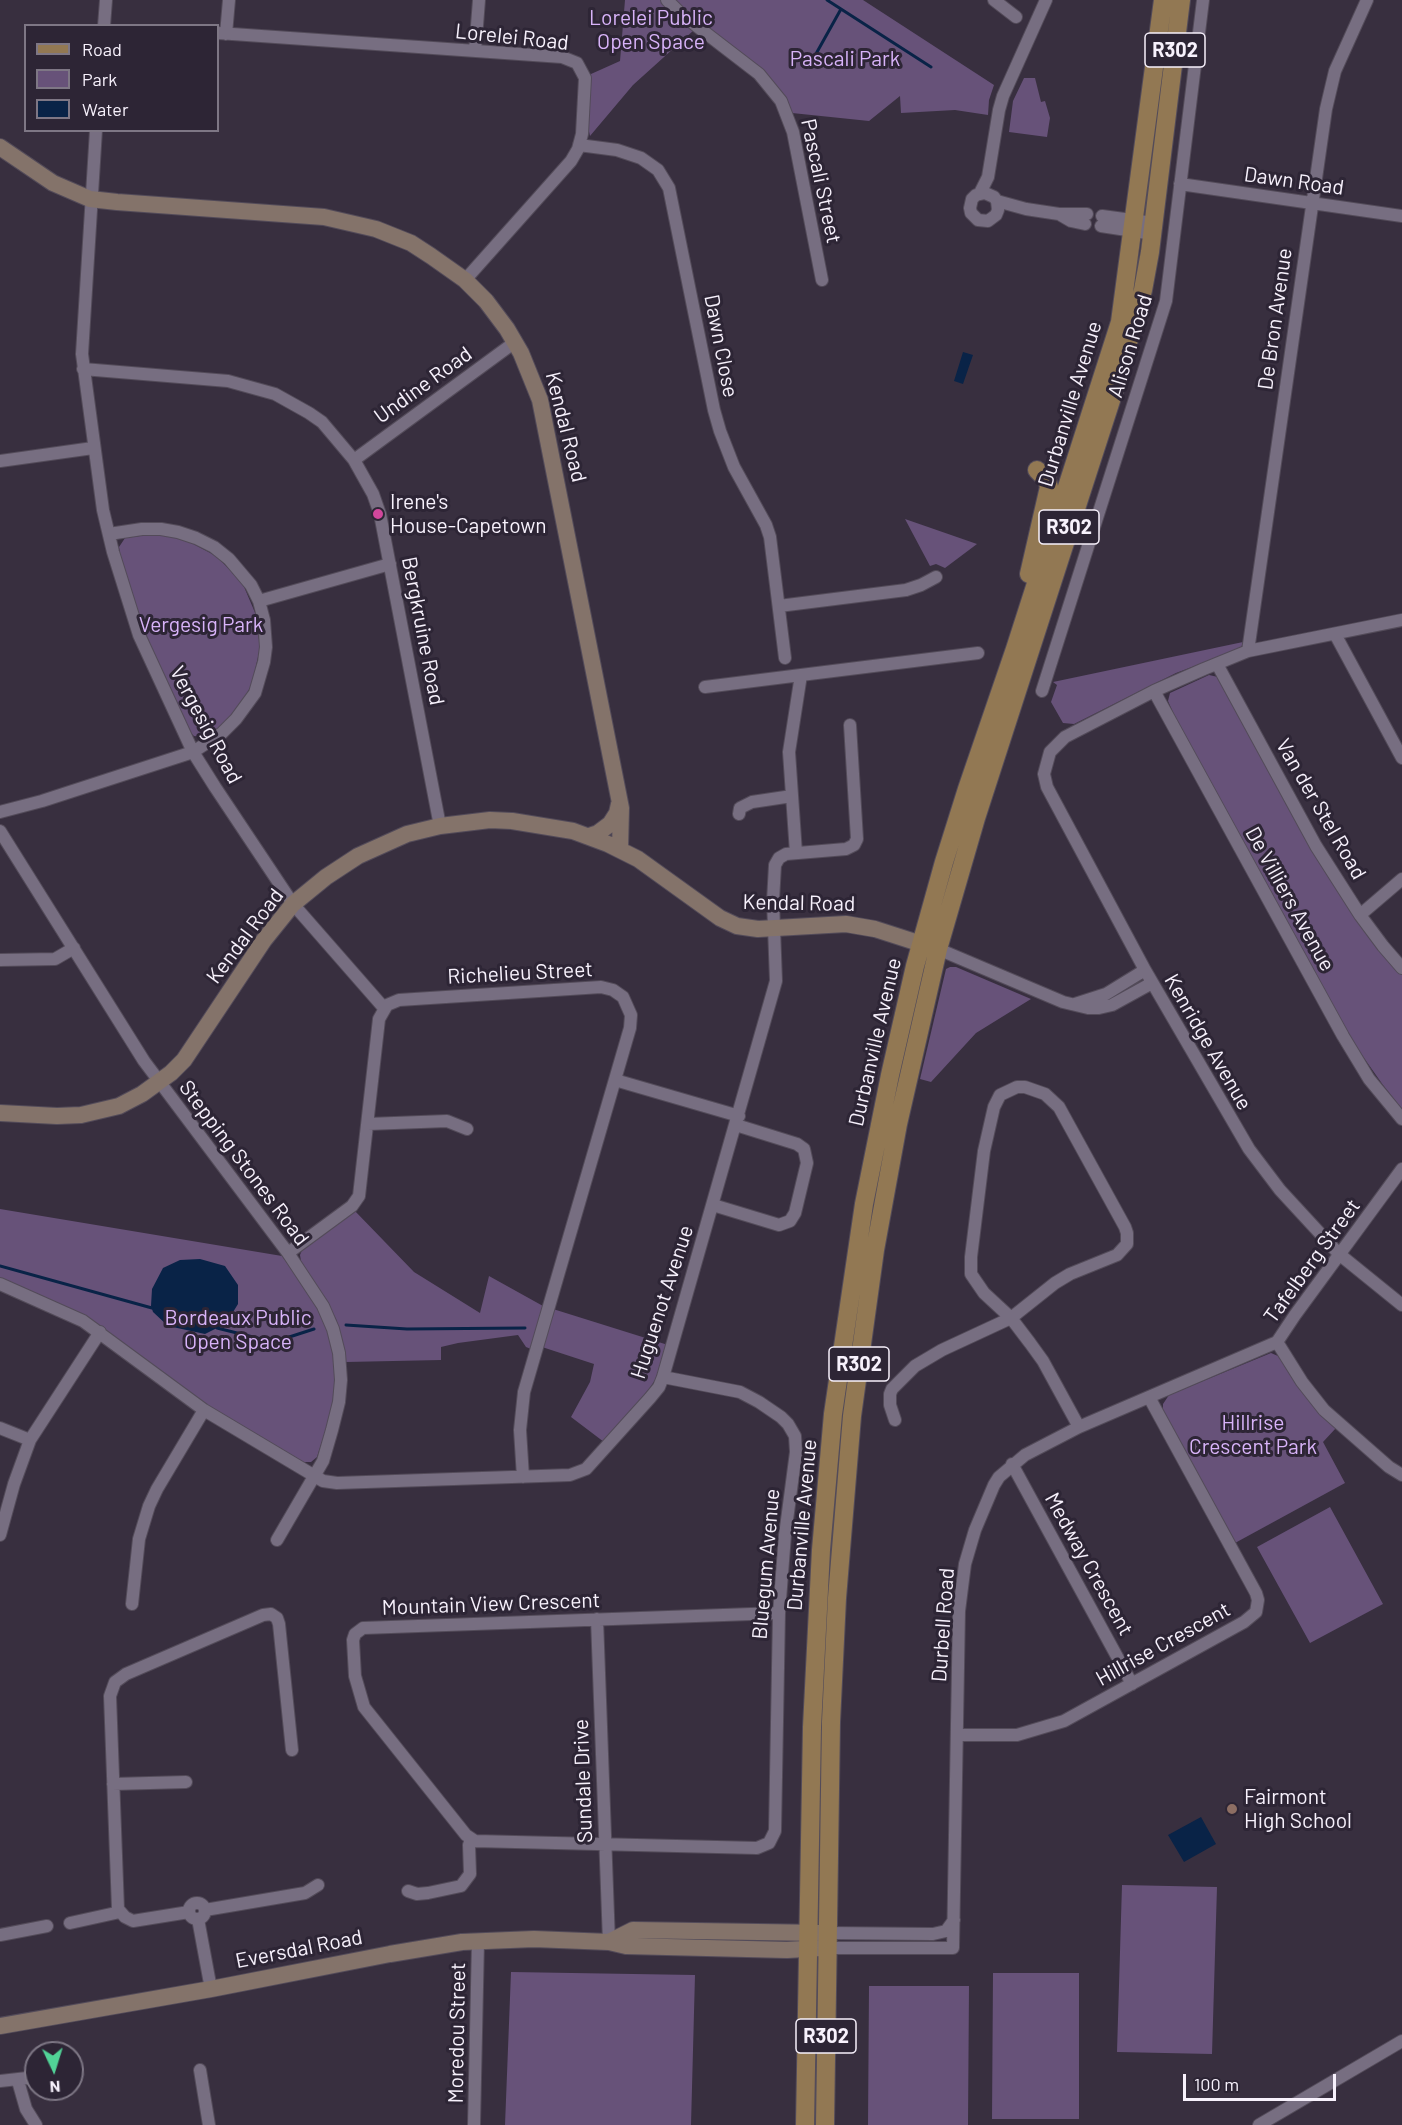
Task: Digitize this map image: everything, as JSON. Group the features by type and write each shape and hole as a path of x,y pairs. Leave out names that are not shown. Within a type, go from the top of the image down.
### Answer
{"main road":[{"name":"Durbanville Avenue","path":"805,2125 816,1625 833,1414 864,1204 920,943 967,789 1015,649 1120,322 1163,0"},
{"name":"Durbanville Avenue","path":"825,2125 835,1630 852,1416 875,1250 893,1153 938,950 987,783 1135,323 1153,229 1181,0"},
{"path":"1015,649 1019,614 1049,492 1047,480 1037,471"}],"street":[{"path":"104,24 106,0"},
{"path":"222,33 229,0"},
{"path":"475,51 479,0"},
{"name":"Pascali Street","path":"667,0 681,14 759,74 781,101 793,132 822,280"},
{"path":"994,0 1016,17"},
{"path":"980,194 988,177 1003,96 1046,0"},
{"name":"Alison Road","path":"1042,691 1166,301 1203,0"},
{"name":"De Bron Avenue","path":"1248,651 1330,88 1346,45 1367,0"},
{"name":"Lorelei Road","path":"222,33 567,58 577,63 585,78 582,134 579,145 570,161 465,280"},
{"name":"Vergesig Road","path":"96,132 82,339 83,369 93,448 109,534 143,644 193,752 214,787 293,904 384,1008"},
{"name":"Dawn Close","path":"579,145 617,150 641,158 658,170 669,188 714,410 734,467 769,532 785,658"},
{"name":"Kendal Road","path":"0,147 52,183 90,199 342,219 376,229 411,243 465,280 499,317 530,372 540,400 621,804 638,858"},
{"path":"988,177 998,210 996,215"},
{"name":"Dawn Road","path":"1180,184 1402,216"},
{"path":"1026,209 996,215 988,221 974,217 970,204 976,195 985,193 995,199 1026,209 1086,219"},
{"path":"1101,221 1153,229"},
{"name":"Undine Road","path":"354,460 515,342"},
{"name":"Bergkruine Road","path":"83,369 228,381 275,394 322,423 354,460 377,504 440,826"},
{"path":"0,461 93,448"},
{"path":"0,812 42,801 193,752 222,733 236,719 255,693 266,646 265,626 259,601 246,578 229,559 214,547 196,538 161,529 142,529 109,534"},
{"path":"259,601 390,564"},
{"path":"779,606 906,590 936,577"},
{"path":"1154,691 1248,651 1402,620"},
{"path":"1335,634 1402,758"},
{"path":"705,687 978,653"},
{"name":"Van der Stel Road","path":"1217,664 1316,846 1360,915 1402,968"},
{"path":"801,675 789,752 796,853 846,849 856,842 850,725"},
{"name":"Kenridge Avenue","path":"1154,691 1065,736 1057,743 1048,757 1044,774 1047,787 1152,983 1249,1149 1280,1190 1339,1254 1402,1305"},
{"name":"De Villiers Avenue","path":"1154,691 1344,1036 1369,1079 1402,1119"},
{"path":"739,814 740,808 752,802 792,796"},
{"path":"589,836 598,833 610,824 621,804"},
{"name":"Kendal Road","path":"620,849 621,804"},
{"name":"Kendal Road","path":"0,1113 81,1115 119,1106 142,1094 160,1082 190,1052 264,940 293,904 326,877 358,856 407,834 440,826 481,821 512,821 552,826 589,836 638,858 720,918 752,929 846,924 875,929 920,943 1063,1002 1093,1008 1106,1007 1152,983"},
{"name":"Stepping Stones Road","path":"0,831 160,1082 288,1253 323,1306 333,1329 339,1353 341,1380 339,1402 323,1461 277,1540"},
{"name":"Huguenot Avenue","path":"0,1284 74,1316 100,1332 204,1410 323,1480 338,1483 523,1477 570,1475 586,1469 650,1398 659,1387 663,1377 776,981 772,901 775,865 782,856 796,853"},
{"path":"1360,915 1402,879"},
{"path":"0,960 55,959 74,948"},
{"path":"1074,1004 1106,994 1145,970"},
{"name":"Richelieu Street","path":"384,1008 399,1000 607,988 623,998 631,1015 630,1028 524,1392 520,1430 523,1477"},
{"path":"288,1253 349,1208 357,1200 362,1188 379,1019 384,1008"},
{"path":"615,1080 737,1121 797,1144 804,1149 807,1163 795,1213 787,1223 775,1225 713,1204"},
{"path":"895,1420 890,1405 890,1394 892,1389 915,1366 942,1350 1011,1318 1070,1274 1117,1255 1124,1248 1128,1239 1125,1227 1059,1107 1045,1094 1025,1087 1017,1087 1000,1095 994,1107 984,1151 970,1268 974,1281 1011,1318 1043,1361 1079,1427"},
{"path":"368,1124 447,1121 468,1129"},
{"name":"Tafelberg Street","path":"1402,1170 1294,1315 1277,1342 1302,1382 1324,1410 1389,1467 1402,1475"},
{"path":"0,1535 14,1484 30,1440 100,1332"},
{"name":"Durbell Road","path":"828,1940 953,1948 958,1611 965,1564 975,1530 994,1485 1012,1464 1029,1452 1079,1427 1277,1342"},
{"name":"Bluegum Avenue","path":"605,1844 757,1848 769,1843 775,1831 779,1613 796,1442 792,1430 781,1417 740,1392 663,1377"},
{"name":"Hillrise Crescent","path":"957,1735 1007,1736 1064,1721 1244,1622 1256,1612 1258,1606 1256,1593 1149,1397"},
{"path":"132,1604 139,1539 149,1506 204,1410"},
{"path":"0,1428 30,1440"},
{"name":"Medway Crescent","path":"1012,1464 1132,1684"},
{"name":"Mountain View Crescent","path":"471,1840 364,1707 355,1676 353,1640 355,1634 363,1628 779,1613"},
{"path":"292,1750 279,1624 275,1616 267,1614 126,1674 115,1682 110,1696 116,1904 120,1912 129,1919 138,1921 197,1914 305,1893 318,1885"},
{"name":"Sundale Drive","path":"597,1619 609,1942"},
{"path":"113,1784 186,1782"},
{"path":"408,1892 428,1893 461,1886 470,1874 469,1845 471,1840 605,1844"},
{"path":"70,1923 120,1912"},
{"path":"197,1914 211,1989"},
{"path":"828,1940 938,1934 949,1928 954,1920"},
{"path":"0,1935 47,1926"},
{"name":"Eversdal Road","path":"0,2026 211,1989 390,1954 478,1941 524,1939 609,1942 626,1946 828,1940"},
{"name":"Moredou Street","path":"474,2125 478,1941"},
{"path":"1259,2125 1402,2041"},
{"path":"200,2070 209,2125"},
{"path":"0,2081 24,2080"},
{"path":"18,2081 26,2109 36,2125"}],"green space":[{"name":"Lorelei Public Open Space","path":"625,0 661,0 694,30 633,85 590,136 588,127 591,74 620,61"},
{"name":"Pascali Park","path":"677,0 863,0 994,85 989,100 988,115 955,110 901,113 900,96 869,121 792,113 675,2"},
{"path":"1024,78 1035,78 1041,102 1045,101 1050,118 1047,137 1009,132 1013,101"},
{"path":"905,519 977,544 945,568 936,564 930,566"},
{"name":"Vergesig Park","path":"154,534 184,539 216,556 242,582 256,615 260,648 252,684 240,706 221,727 204,737 194,736 189,731 148,644 120,554 119,547 125,538"},
{"path":"1243,642 1241,648 1237,650 1176,673 1074,724 1063,723 1051,702 1057,685 1053,682"},
{"path":"1209,675 1218,677 1309,842 1402,974 1402,1109 1352,1041 1175,717 1168,701 1170,693"},
{"path":"956,967 1031,999 976,1033 931,1082 920,1079 946,969"},
{"name":"Bordeaux Public Open Space","path":"0,1209 282,1256 314,1300 328,1329 334,1358 335,1385 332,1410 317,1457 311,1462 303,1462 201,1402 87,1317 0,1278"},
{"name":"Bordeaux Public Open Space","path":"354,1210 414,1272 480,1313 489,1276 543,1306 531,1349 526,1347 518,1335 441,1347 441,1360 346,1362 336,1319 301,1261 300,1255 303,1248"},
{"path":"553,1309 668,1345 655,1380 604,1442 571,1417 590,1382 594,1364 542,1347"},
{"name":"Hillrise Crescent Park","path":"1271,1353 1278,1356 1336,1428 1323,1442 1345,1483 1235,1543 1163,1412 1163,1404 1169,1395"},
{"path":"1330,1507 1383,1604 1310,1643 1257,1547"},
{"path":"1122,1885 1217,1887 1212,2054 1117,2052"},
{"path":"511,1972 695,1975 691,2125 505,2125"},
{"path":"993,1973 1079,1973 1079,2119 992,2119"},
{"path":"869,1986 969,1986 968,2125 868,2125"}],"water":[{"path":"963,352 973,355 963,384 954,381"},
{"path":"200,1259 225,1266 238,1285 238,1304 230,1317 221,1326 205,1334 168,1326 153,1312 151,1306 152,1289 163,1268 180,1260"},
{"path":"1201,1817 1216,1844 1184,1862 1168,1835"}],"waterway":[{"path":"827,0 931,67"},
{"path":"812,61 841,9"},
{"path":"0,1266 152,1308"},
{"path":"346,1325 407,1329 525,1328"},
{"path":"217,1328 265,1340 280,1340 314,1329"}],"place":[{"name":"Irene's House-Capetown","path":"378,514"},
{"name":"Fairmont High School","path":"1232,1809"}]}
